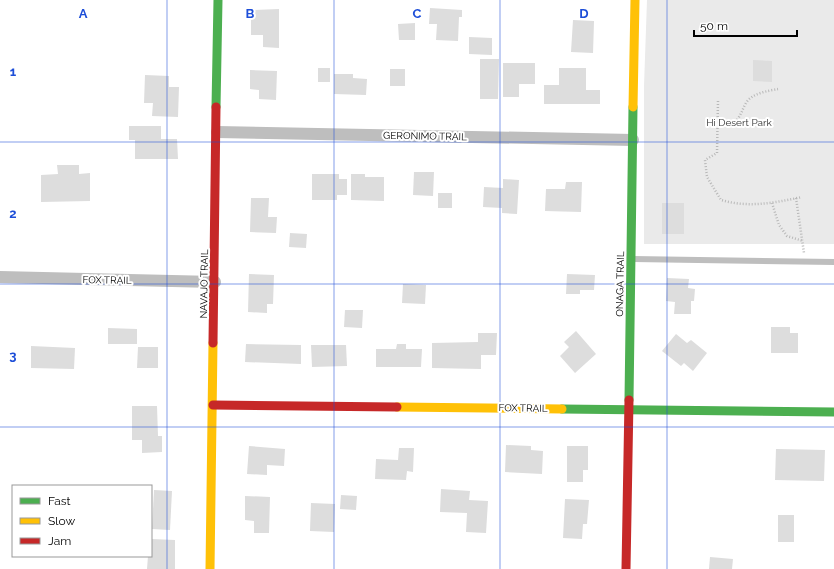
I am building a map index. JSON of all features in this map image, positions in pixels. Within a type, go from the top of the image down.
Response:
[{"type":"street","name":"NAVAJO TRAIL","points":[[210,569],[218,0]]},
{"type":"street","name":"ONAGA TRAIL","points":[[626,569],[635,0]]},
{"type":"street","name":"GERONIMO TRAIL","points":[[217,132],[633,140]]},
{"type":"street","name":"FOX TRAIL","points":[[0,278],[215,282]]},
{"type":"street","name":"FOX TRAIL","points":[[213,405],[834,412]]},
{"type":"lane","points":[[631,259],[834,262]]},
{"type":"path","points":[[717,122],[735,122],[740,117],[747,101],[759,93],[778,89]]},
{"type":"path","points":[[718,101],[717,153],[705,160],[707,177],[712,188],[721,200],[736,205],[772,204],[802,197]]},
{"type":"path","points":[[796,198],[805,262]]},
{"type":"path","points":[[772,204],[779,226],[787,236],[803,241]]},
{"type":"green space","name":"Hi Desert Park","points":[[647,0],[834,0],[834,244],[644,244],[644,86]]},
{"type":"building","points":[[430,8],[462,10],[462,17],[459,17],[458,41],[436,40],[437,24],[429,24]]},
{"type":"building","points":[[279,9],[279,48],[263,47],[263,35],[251,35],[251,10]]},
{"type":"building","points":[[573,20],[594,21],[593,53],[571,52]]},
{"type":"building","points":[[415,23],[415,40],[399,40],[398,24]]},
{"type":"building","points":[[469,37],[492,38],[492,55],[469,54]]},
{"type":"building","points":[[480,59],[499,59],[498,99],[480,99]]},
{"type":"building","points":[[753,60],[772,61],[772,82],[753,81]]},
{"type":"building","points":[[503,63],[535,63],[535,84],[519,84],[519,97],[503,97]]},
{"type":"building","points":[[318,68],[330,68],[330,82],[318,82]]},
{"type":"building","points":[[559,68],[586,68],[586,90],[600,90],[600,104],[544,104],[544,85],[559,85]]},
{"type":"building","points":[[390,69],[405,69],[405,86],[390,86]]},
{"type":"building","points":[[250,70],[277,71],[276,100],[259,99],[259,90],[250,89]]},
{"type":"building","points":[[334,74],[353,74],[353,78],[367,79],[366,95],[334,94]]},
{"type":"building","points":[[145,75],[169,76],[169,87],[179,87],[178,117],[152,116],[153,103],[144,103]]},
{"type":"building","points":[[129,126],[161,126],[161,139],[177,139],[178,159],[135,159],[135,140],[129,140]]},
{"type":"building","points":[[57,165],[79,165],[79,174],[90,173],[90,201],[41,202],[41,175],[58,174]]},
{"type":"building","points":[[414,172],[434,172],[433,196],[413,195]]},
{"type":"building","points":[[312,174],[339,174],[339,179],[347,179],[347,195],[337,195],[337,200],[312,200]]},
{"type":"building","points":[[351,174],[365,174],[365,177],[384,177],[384,201],[351,200]]},
{"type":"building","points":[[503,179],[519,180],[517,214],[502,213],[502,208],[483,207],[484,187],[503,188]]},
{"type":"building","points":[[566,182],[582,182],[581,212],[545,211],[546,189],[565,189]]},
{"type":"building","points":[[438,193],[452,193],[452,208],[438,208]]},
{"type":"building","points":[[251,198],[269,198],[268,217],[277,217],[276,233],[250,232]]},
{"type":"building","points":[[662,203],[684,203],[684,234],[662,234]]},
{"type":"building","points":[[290,233],[307,234],[306,248],[289,247]]},
{"type":"building","points":[[249,274],[274,275],[273,304],[267,304],[267,313],[248,312]]},
{"type":"building","points":[[567,274],[595,275],[594,290],[580,290],[580,294],[566,294]]},
{"type":"building","points":[[667,278],[689,279],[688,288],[695,289],[694,301],[691,301],[691,314],[674,314],[675,302],[666,301]]},
{"type":"building","points":[[403,284],[426,285],[425,304],[402,303]]},
{"type":"building","points":[[345,310],[363,310],[362,328],[344,327]]},
{"type":"building","points":[[771,327],[790,327],[790,333],[798,333],[798,353],[771,353]]},
{"type":"building","points":[[108,328],[137,329],[137,344],[108,344]]},
{"type":"building","points":[[576,331],[596,354],[575,373],[560,356],[569,347],[564,342]]},
{"type":"building","points":[[478,333],[497,333],[496,355],[481,355],[481,369],[432,368],[432,343],[478,342]]},
{"type":"building","points":[[676,334],[687,343],[691,340],[707,353],[693,371],[684,363],[681,366],[662,351]]},
{"type":"building","points":[[246,344],[301,345],[301,364],[245,362]]},
{"type":"building","points":[[397,344],[406,344],[406,349],[422,349],[421,367],[376,367],[376,349],[396,349]]},
{"type":"building","points":[[311,345],[346,345],[347,366],[312,367]]},
{"type":"building","points":[[31,346],[75,348],[74,369],[31,368]]},
{"type":"building","points":[[138,347],[158,347],[158,368],[137,368]]},
{"type":"building","points":[[132,406],[157,406],[158,436],[162,436],[162,452],[142,453],[142,440],[132,440]]},
{"type":"building","points":[[506,445],[531,446],[531,450],[543,451],[542,474],[505,472]]},
{"type":"building","points":[[249,446],[285,449],[284,466],[267,465],[267,475],[247,474]]},
{"type":"building","points":[[567,446],[588,446],[588,470],[583,470],[583,482],[567,482]]},
{"type":"building","points":[[399,448],[414,448],[413,472],[407,471],[406,480],[375,479],[376,459],[398,460]]},
{"type":"building","points":[[776,449],[825,450],[824,481],[775,480]]},
{"type":"building","points":[[441,489],[470,491],[469,500],[488,501],[486,533],[466,532],[467,513],[440,512]]},
{"type":"building","points":[[154,490],[172,491],[170,530],[152,529]]},
{"type":"building","points":[[341,495],[357,496],[356,510],[340,509]]},
{"type":"building","points":[[245,496],[270,497],[269,533],[254,533],[254,521],[245,520]]},
{"type":"building","points":[[565,499],[589,500],[587,524],[583,524],[582,539],[563,538]]},
{"type":"building","points":[[311,503],[335,504],[334,532],[310,531]]},
{"type":"building","points":[[778,515],[794,515],[794,542],[778,542]]},
{"type":"building","points":[[152,539],[175,540],[175,569],[147,569],[148,557],[152,557]]},
{"type":"building","points":[[710,557],[733,559],[732,569],[709,569]]},
{"type":"traffic: fast","points":[[216,107],[218,0]]},
{"type":"traffic: fast","points":[[629,400],[633,107]]},
{"type":"traffic: fast","points":[[562,409],[834,412]]},
{"type":"traffic: slow","points":[[633,107],[635,0]]},
{"type":"traffic: slow","points":[[210,569],[213,343]]},
{"type":"traffic: slow","points":[[397,407],[562,409]]},
{"type":"traffic: jam","points":[[213,343],[216,107]]},
{"type":"traffic: jam","points":[[626,569],[629,400]]},
{"type":"traffic: jam","points":[[213,405],[397,407]]}]
